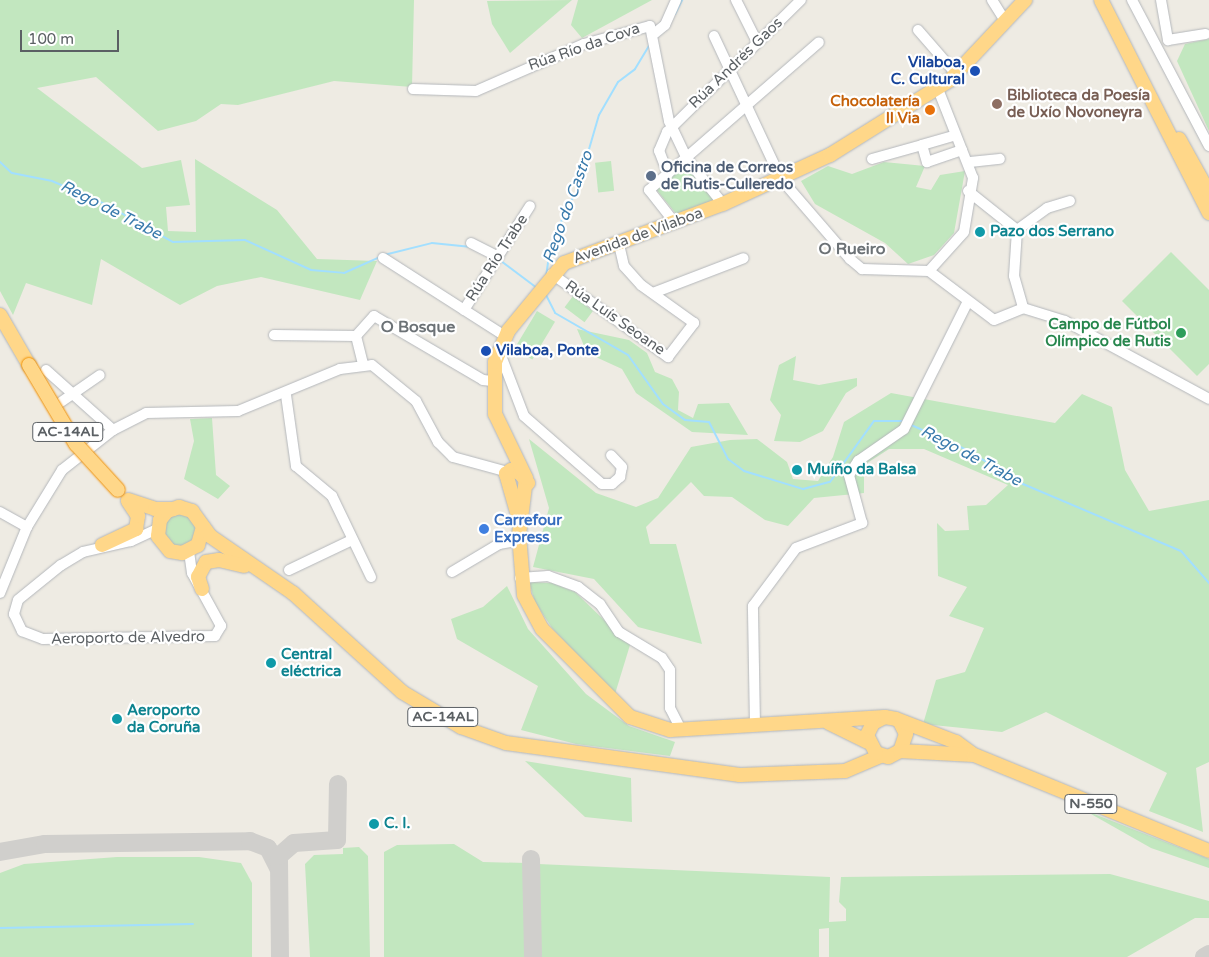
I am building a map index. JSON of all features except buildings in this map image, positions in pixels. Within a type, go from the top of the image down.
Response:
[{"type":"highway","name":"Avenida de Vilaboa","points":[[492,385],[502,342],[551,275],[575,257],[619,245],[781,179],[938,89],[957,75],[1025,0]]},
{"type":"highway","points":[[1101,0],[1209,213]]},
{"type":"highway","points":[[1112,0],[1209,193]]},
{"type":"highway","name":"AC-14AL","points":[[0,315],[76,444],[118,490],[157,528],[160,542],[170,551],[219,553],[254,568]]},
{"type":"highway","points":[[492,385],[509,477],[519,574],[542,629],[586,676],[630,717],[681,730],[884,717]]},
{"type":"highway","points":[[498,422],[514,442],[530,474],[526,525],[519,574]]},
{"type":"highway","points":[[498,422],[525,478],[519,574]]},
{"type":"highway","points":[[514,442],[525,478],[526,525]]},
{"type":"highway","points":[[509,477],[525,478]]},
{"type":"highway","name":"AC-14AL","points":[[132,503],[192,511],[203,527],[254,568],[294,593],[402,692],[479,733],[538,750],[677,769],[819,774],[855,763],[873,749]]},
{"type":"highway","name":"AC-14AL","points":[[102,545],[136,529],[138,516],[132,503]]},
{"type":"highway","points":[[157,528],[172,509]]},
{"type":"highway","points":[[191,551],[201,540],[203,527]]},
{"type":"highway","name":"AC-14AL","points":[[202,589],[199,571],[211,560],[254,568]]},
{"type":"highway","points":[[873,749],[869,728],[884,717]]},
{"type":"highway","name":"N-550","points":[[884,717],[956,742],[974,755],[1209,851]]},
{"type":"highway","points":[[824,721],[873,749]]},
{"type":"highway","points":[[900,722],[906,734],[900,751]]},
{"type":"highway","name":"N-550","points":[[873,749],[974,755]]},
{"type":"street","points":[[655,33],[665,25],[676,0]]},
{"type":"street","points":[[736,0],[757,42]]},
{"type":"street","name":"Rúa Andrés Gaos","points":[[668,174],[659,151],[671,128],[801,0]]},
{"type":"street","points":[[992,0],[1005,21]]},
{"type":"street","points":[[1132,0],[1209,146]]},
{"type":"street","points":[[1161,0],[1168,40],[1161,54]]},
{"type":"street","name":"Rúa Río da Cova","points":[[412,89],[476,91],[518,70],[640,25],[650,26],[655,33],[671,128],[687,159],[723,204]]},
{"type":"street","points":[[918,30],[957,75]]},
{"type":"street","points":[[1153,42],[1206,34]]},
{"type":"street","points":[[714,36],[749,107],[781,179],[862,269],[930,271],[967,303],[994,320],[1023,308],[1065,321],[1209,400]]},
{"type":"street","points":[[675,223],[650,190],[749,107],[820,42]]},
{"type":"street","points":[[930,271],[964,232],[968,192],[973,178],[970,162],[953,136],[938,89]]},
{"type":"street","points":[[872,159],[953,136]]},
{"type":"street","points":[[922,145],[927,162],[962,150]]},
{"type":"street","points":[[970,162],[1000,159]]},
{"type":"street","points":[[968,192],[1017,230]]},
{"type":"street","points":[[1023,308],[1014,276],[1017,230],[1046,208],[1070,201]]},
{"type":"street","name":"Rúa Río Trabe","points":[[464,310],[530,206]]},
{"type":"street","points":[[471,243],[499,257]]},
{"type":"street","points":[[619,245],[624,266],[653,293],[744,258]]},
{"type":"street","points":[[383,258],[464,310],[502,342],[514,397]]},
{"type":"street","name":"Rúa Luís Seoane","points":[[551,275],[668,357],[694,323],[653,293]]},
{"type":"street","points":[[755,726],[753,606],[796,548],[862,523],[849,475],[858,462],[904,429],[967,303]]},
{"type":"street","points":[[274,335],[356,336],[374,316],[492,385],[500,381],[514,397],[524,416],[602,484],[612,484],[620,476],[622,467],[611,455]]},
{"type":"street","points":[[356,336],[363,364]]},
{"type":"street","points":[[0,593],[27,527],[62,470],[113,430],[146,413],[238,411],[286,395],[340,369],[363,364],[383,370],[416,401],[444,450],[509,477]]},
{"type":"street","points":[[46,370],[73,390],[113,430]]},
{"type":"street","points":[[61,402],[73,390],[100,375]]},
{"type":"street","points":[[286,395],[296,466],[332,496],[371,577]]},
{"type":"street","points":[[0,512],[27,527]]},
{"type":"street","name":"Aeroporto de Alvedro","points":[[157,528],[131,541],[102,545],[71,559],[18,600],[14,614],[22,631],[43,639],[215,636],[221,626],[192,573],[191,551]]},
{"type":"street","points":[[289,570],[352,540]]},
{"type":"street","points":[[452,572],[499,544],[516,540]]},
{"type":"street","points":[[519,574],[548,576],[578,587],[600,604],[619,632],[662,658],[670,670],[670,708],[681,730]]},
{"type":"green space","points":[[0,0],[414,0],[412,87],[334,81],[238,105],[221,104],[196,121],[158,131],[96,77],[37,88],[142,168],[181,160],[190,205],[166,207],[168,231],[196,232],[195,159],[277,210],[317,259],[377,261],[360,300],[261,277],[217,286],[180,305],[101,259],[92,305],[26,283],[13,315],[0,291]]},
{"type":"green space","points":[[572,0],[510,53],[492,24],[487,1]]},
{"type":"green space","points":[[578,0],[652,0],[582,38],[571,25]]},
{"type":"green space","points":[[1209,39],[1209,131],[1177,61],[1185,44]]},
{"type":"green space","points":[[611,161],[614,191],[598,193],[595,163]]},
{"type":"green space","points":[[884,162],[925,166],[916,187],[931,190],[940,175],[965,171],[954,233],[934,255],[908,264],[885,243],[815,204],[801,181],[828,166],[852,174]]},
{"type":"green space","points":[[684,165],[714,199],[711,204],[677,215],[655,188]]},
{"type":"green space","name":"Campo de Fútbol Olímpico de Rutis","points":[[1171,252],[1209,290],[1209,364],[1197,376],[1122,301]]},
{"type":"green space","points":[[573,296],[593,311],[585,322],[565,307]]},
{"type":"green space","points":[[537,311],[555,322],[532,360],[514,349]]},
{"type":"green space","points":[[577,329],[629,340],[647,353],[655,372],[672,379],[679,392],[678,410],[693,418],[698,404],[729,403],[748,435],[692,432],[636,393],[622,369],[587,353]]},
{"type":"green space","points":[[796,356],[793,380],[819,385],[857,378],[857,386],[846,393],[823,431],[800,442],[774,441],[781,415],[770,400],[779,365]]},
{"type":"green space","points":[[891,393],[1055,423],[1082,394],[1112,407],[1125,470],[1149,511],[1209,500],[1209,762],[1196,768],[1203,832],[1149,811],[1167,773],[1046,712],[1002,732],[923,724],[936,680],[965,672],[984,628],[949,616],[967,587],[938,576],[937,523],[945,531],[969,530],[967,506],[986,505],[1008,485],[924,449],[889,449],[864,465],[864,493],[814,498],[788,526],[765,520],[732,497],[704,496],[691,482],[646,527],[650,544],[676,544],[702,644],[638,627],[594,579],[533,567],[549,508],[529,439],[596,493],[636,507],[658,498],[691,447],[730,440],[757,439],[787,462],[793,479],[818,481],[833,457],[844,422]]},
{"type":"green space","points":[[212,418],[216,475],[230,486],[218,499],[184,479],[194,441],[190,419]]},
{"type":"green space","points":[[174,513],[189,516],[196,529],[194,540],[174,549],[161,527]]},
{"type":"green space","points":[[529,582],[552,583],[575,592],[630,645],[615,694],[552,628],[535,602]]},
{"type":"green space","points":[[507,586],[528,629],[586,694],[629,726],[675,742],[670,756],[576,744],[521,730],[538,686],[457,639],[451,619],[483,607]]},
{"type":"green space","points":[[525,761],[631,778],[632,822],[585,817]]},
{"type":"green space","points":[[1084,810],[1209,859],[1209,868],[1151,848]]},
{"type":"green space","points":[[454,844],[483,862],[526,863],[529,957],[384,957],[384,852],[397,845]]},
{"type":"green space","points":[[359,847],[368,856],[370,957],[310,957],[305,864],[314,855],[343,854],[343,848]]},
{"type":"green space","points":[[117,857],[199,857],[241,863],[252,883],[252,957],[0,957],[0,873],[24,864]]},
{"type":"green space","points":[[538,864],[830,877],[829,922],[846,921],[846,909],[839,902],[841,877],[1110,874],[1209,901],[1209,918],[1195,918],[1127,957],[829,957],[829,928],[819,929],[819,957],[538,957]]},
{"type":"waterway","name":"Rego do Castro","points":[[675,14],[682,0]]},
{"type":"waterway","name":"Rego do Castro","points":[[546,277],[549,255],[567,206],[576,194],[599,115],[618,82],[635,69],[650,44]]},
{"type":"waterway","name":"Rego de Trabe","points":[[0,162],[12,173],[52,181],[105,204],[173,242],[245,240],[311,270],[344,273],[380,257]]},
{"type":"waterway","name":"Rego de Trabe","points":[[384,255],[432,243],[469,247]]},
{"type":"waterway","name":"Rego de Trabe","points":[[501,261],[537,288]]},
{"type":"waterway","name":"Rego de Trabe","points":[[545,293],[555,313],[628,355],[663,404],[685,420],[709,422],[728,459],[744,471],[803,489],[830,482],[874,421],[903,421]]},
{"type":"waterway","name":"Rego de Trabe","points":[[909,424],[965,449],[1023,484],[1181,551],[1209,583]]},
{"type":"waterway","points":[[0,928],[193,924]]},
{"type":"taxiway","points":[[280,957],[279,856],[294,843],[337,840],[338,784]]},
{"type":"taxiway","points":[[0,852],[45,844],[250,841],[268,848],[278,868]]},
{"type":"taxiway","points":[[531,859],[533,957]]},
{"type":"taxiway","points":[[1204,957],[1209,954]]},
{"type":"place","name":"Vilaboa, C. Cultural","points":[[975,71]]},
{"type":"place","name":"Biblioteca da Poesía de Uxío Novoneyra","points":[[997,104]]},
{"type":"place","name":"Chocolatería Il Via","points":[[930,110]]},
{"type":"place","name":"Oficina de Correos de Rutis-Culleredo","points":[[651,176]]},
{"type":"place","name":"Pazo dos Serrano","points":[[980,232]]},
{"type":"place","name":"Campo de Fútbol Olímpico de Rutis","points":[[1181,333]]},
{"type":"place","name":"Vilaboa, Ponte","points":[[486,351]]},
{"type":"place","name":"Muíño da Balsa","points":[[797,470]]},
{"type":"place","name":"Carrefour Express","points":[[484,529]]},
{"type":"place","name":"Central eléctrica","points":[[271,663]]},
{"type":"place","name":"Aeroporto da Coruña","points":[[117,719]]},
{"type":"place","name":"C. I.","points":[[374,824]]},
{"type":"district","name":"O Rueiro","points":[[852,249]]},
{"type":"district","name":"O Bosque","points":[[418,327]]}]
